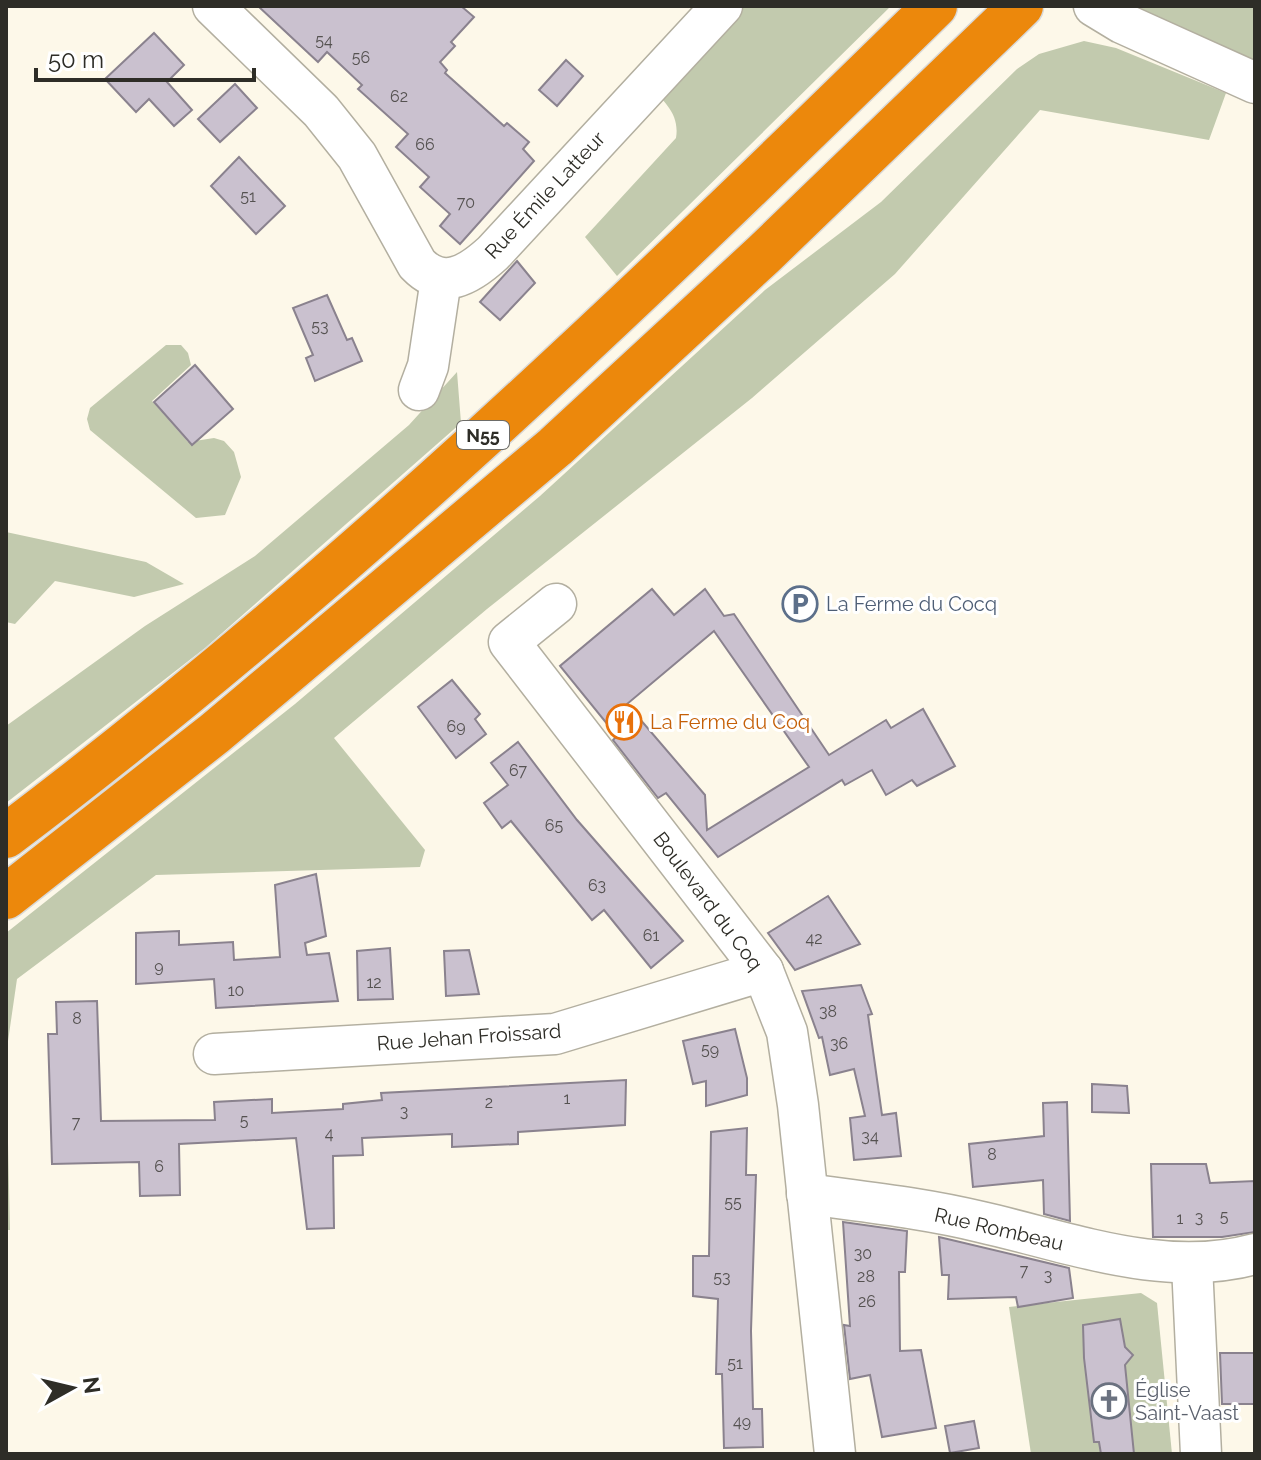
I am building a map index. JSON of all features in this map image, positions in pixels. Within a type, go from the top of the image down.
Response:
[{"type":"highway","name":"N55","points":[[6,836],[287,609],[469,447],[722,215],[935,6]]},
{"type":"highway","name":"N55","points":[[6,897],[251,704],[555,447],[764,254],[1021,6]]},
{"type":"street","points":[[213,6],[321,111],[357,156],[410,255],[423,271],[441,279],[428,366],[419,390]]},
{"type":"street","name":"Rue Émile Latteur","points":[[441,279],[467,275],[493,253],[722,6]]},
{"type":"street","points":[[1094,6],[1122,23],[1255,83]]},
{"type":"street","name":"Boulevard du Coq","points":[[556,604],[509,642],[763,971],[774,991],[787,1032],[835,1454]]},
{"type":"street","name":"Rue Jehan Froissard","points":[[214,1054],[555,1034],[763,971]]},
{"type":"street","name":"Rue Rombeau","points":[[807,1194],[979,1221],[1094,1251],[1192,1265],[1255,1254]]},
{"type":"street","points":[[1192,1265],[1201,1454]]},
{"type":"green space","points":[[734,6],[891,6],[617,276],[585,237],[676,138],[673,115],[648,85]]},
{"type":"green space","points":[[1128,6],[1255,6],[1255,64]]},
{"type":"green space","points":[[1084,41],[1116,48],[1226,93],[1209,140],[1040,110],[895,274],[752,398],[487,609],[334,738],[425,850],[420,867],[156,875],[17,979],[6,1055],[6,933],[295,704],[540,496],[765,290],[881,202],[1017,69],[1039,54]]},
{"type":"green space","points":[[166,345],[181,345],[188,353],[191,365],[152,401],[188,442],[214,438],[224,441],[234,452],[241,477],[225,515],[196,518],[90,430],[87,419],[90,408]]},
{"type":"green space","points":[[457,372],[461,423],[205,648],[6,803],[6,726],[145,626],[255,556],[409,425]]},
{"type":"green space","points":[[6,532],[146,562],[184,584],[134,597],[55,581],[15,624],[6,622]]},
{"type":"green space","points":[[6,1055],[10,1230],[6,1230]]},
{"type":"green space","points":[[1141,1293],[1157,1303],[1172,1454],[1031,1454],[1009,1307]]},
{"type":"building","points":[[258,6],[461,6],[474,17],[451,42],[455,46],[440,62],[447,70],[445,73],[504,126],[507,123],[529,142],[523,149],[534,161],[460,244],[440,226],[450,214],[420,187],[429,177],[396,147],[408,134],[358,89],[362,85],[327,52],[318,62]]},
{"type":"building","points":[[154,33],[184,65],[167,82],[192,110],[174,126],[149,99],[136,112],[105,79]]},
{"type":"building","points":[[566,60],[583,76],[557,106],[539,90]]},
{"type":"building","points":[[235,84],[257,108],[220,142],[198,119]]},
{"type":"building","points":[[239,157],[285,206],[256,234],[211,186]]},
{"type":"building","points":[[517,261],[535,283],[500,320],[480,302]]},
{"type":"building","points":[[327,295],[347,340],[352,338],[362,361],[315,381],[306,358],[313,355],[293,308]]},
{"type":"building","points":[[195,365],[233,409],[192,445],[154,402]]},
{"type":"building","name":"La Ferme du Coq","points":[[652,589],[674,615],[705,589],[724,616],[734,614],[829,755],[886,720],[891,728],[923,709],[955,766],[917,786],[912,780],[886,795],[872,770],[845,785],[842,780],[718,857],[666,793],[658,798],[613,740],[617,736],[560,666]],"holes":[[[714,631],[809,767],[707,830],[705,795],[627,704]]]},
{"type":"building","points":[[452,680],[480,714],[475,719],[486,734],[456,758],[418,707]]},
{"type":"building","points":[[518,742],[577,820],[683,941],[651,968],[604,910],[592,920],[511,821],[502,828],[484,803],[508,785],[491,763]]},
{"type":"building","points":[[316,874],[326,936],[305,943],[307,955],[329,953],[338,1001],[216,1008],[214,979],[136,984],[136,933],[179,931],[179,945],[233,942],[234,960],[280,957],[275,885]]},
{"type":"building","points":[[828,896],[860,944],[795,970],[768,933]]},
{"type":"building","points":[[390,948],[393,999],[358,1000],[357,951]]},
{"type":"building","points":[[469,950],[479,994],[446,996],[444,951]]},
{"type":"building","points":[[861,985],[872,1014],[868,1015],[882,1115],[896,1113],[901,1156],[854,1160],[850,1118],[865,1116],[854,1069],[830,1075],[822,1037],[819,1038],[802,991]]},
{"type":"building","points":[[97,1001],[101,1121],[215,1120],[214,1102],[272,1099],[272,1113],[343,1109],[343,1104],[382,1100],[381,1093],[626,1080],[625,1125],[518,1132],[518,1144],[452,1147],[452,1134],[362,1138],[363,1155],[333,1156],[334,1228],[307,1229],[296,1138],[179,1144],[180,1195],[140,1196],[139,1162],[52,1164],[48,1034],[57,1034],[56,1002]]},
{"type":"building","points":[[735,1029],[747,1078],[747,1095],[706,1106],[706,1081],[693,1084],[683,1041]]},
{"type":"building","points":[[1092,1084],[1127,1086],[1129,1113],[1092,1112]]},
{"type":"building","points":[[1067,1102],[1070,1221],[1044,1214],[1043,1180],[973,1187],[969,1144],[1044,1136],[1043,1103]]},
{"type":"building","points":[[747,1128],[746,1175],[756,1175],[751,1331],[753,1409],[762,1409],[763,1447],[724,1448],[722,1374],[716,1374],[718,1299],[693,1296],[693,1256],[709,1256],[711,1132]]},
{"type":"building","points":[[1151,1164],[1206,1164],[1210,1183],[1255,1181],[1255,1232],[1222,1237],[1153,1237]]},
{"type":"building","points":[[843,1222],[907,1231],[905,1272],[899,1272],[900,1351],[921,1350],[936,1428],[882,1437],[870,1375],[850,1379],[844,1325],[850,1326]]},
{"type":"building","points":[[939,1237],[1069,1268],[1073,1298],[1018,1307],[1016,1297],[948,1299],[949,1275],[942,1275]]},
{"type":"building","name":"Église Saint-Vaast","points":[[1120,1319],[1125,1347],[1133,1355],[1125,1365],[1134,1454],[1101,1454],[1099,1442],[1094,1442],[1083,1325]]},
{"type":"building","points":[[1220,1353],[1255,1353],[1255,1404],[1222,1404]]},
{"type":"building","points":[[974,1421],[979,1448],[950,1453],[945,1426]]},
{"type":"place","name":"La Ferme du Cocq","points":[[800,604]]},
{"type":"place","name":"La Ferme du Coq","points":[[624,722]]},
{"type":"place","name":"Église Saint-Vaast","points":[[1109,1401]]}]
